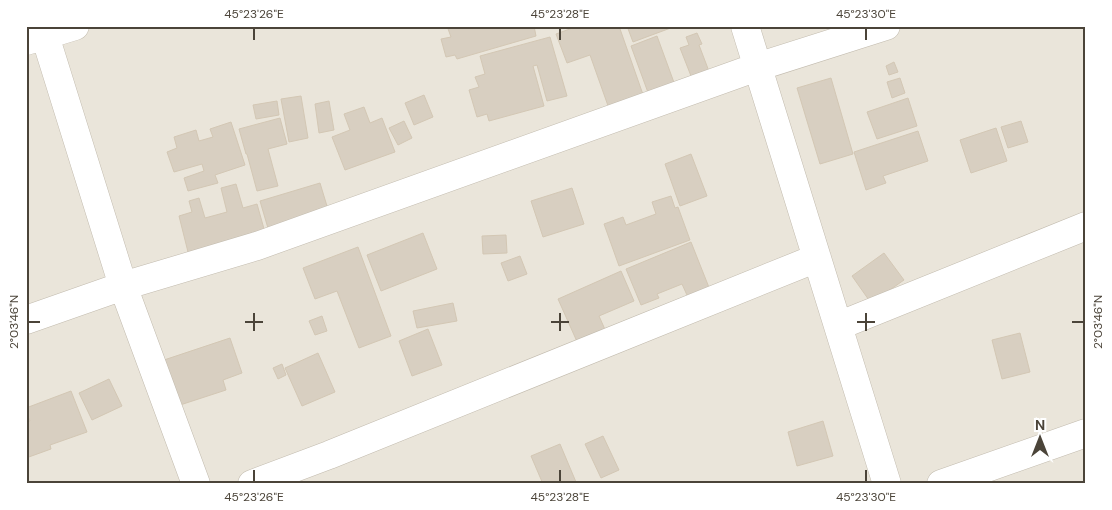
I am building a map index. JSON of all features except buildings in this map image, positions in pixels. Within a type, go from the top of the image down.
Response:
[{"type":"street","points":[[75,26],[38,34],[123,286],[196,484]]},
{"type":"street","points":[[745,26],[887,484]]},
{"type":"street","points":[[26,320],[123,286],[257,246],[757,67],[886,26]]},
{"type":"street","points":[[838,326],[1086,226]]},
{"type":"street","points":[[252,484],[329,455],[817,258]]},
{"type":"street","points":[[941,484],[1086,433]]},
{"type":"shaded area","points":[[26,26],[1086,26],[1086,484],[26,484]]}]
